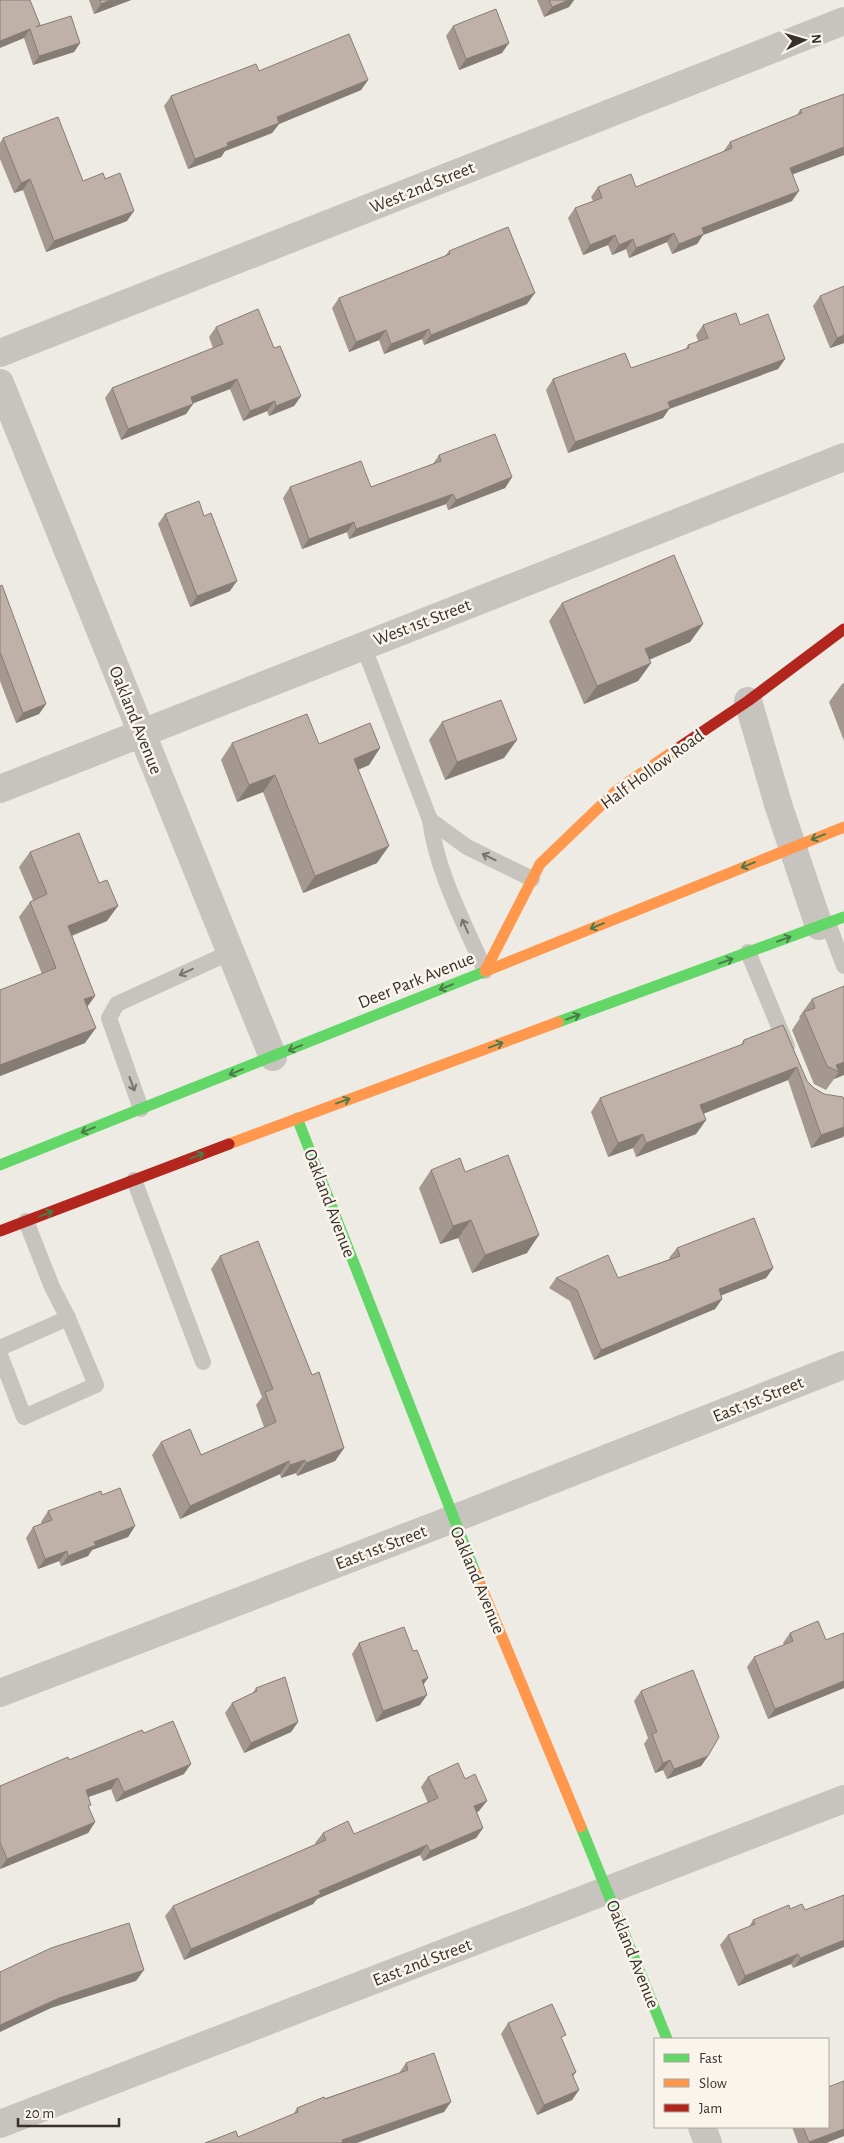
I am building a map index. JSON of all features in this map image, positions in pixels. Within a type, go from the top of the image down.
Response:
[{"type":"main road","name":"Half Hollow Road","points":[[485,971],[540,864],[617,790],[748,701],[844,629]]},
{"type":"main road","name":"Deer Park Avenue","points":[[0,1165],[844,827]]},
{"type":"main road","points":[[0,1231],[298,1118],[844,917]]},
{"type":"main road","name":"Oakland Avenue","points":[[298,1118],[453,1519],[608,1890],[667,2038]]},
{"type":"street","name":"West 2nd Street","points":[[0,354],[844,21]]},
{"type":"street","name":"Oakland Avenue","points":[[0,383],[273,1057]]},
{"type":"street","name":"West 1st Street","points":[[0,789],[844,457]]},
{"type":"street","points":[[748,701],[793,847],[823,925]]},
{"type":"street","name":"East 1st Street","points":[[0,1693],[453,1519],[844,1365]]},
{"type":"street","name":"East 2nd Street","points":[[0,2124],[844,1799]]},
{"type":"street","points":[[702,2128],[708,2143]]},
{"type":"lane","points":[[363,645],[430,820],[432,838],[445,880],[485,971]]},
{"type":"lane","points":[[430,820],[467,847],[532,879]]},
{"type":"lane","points":[[823,925],[844,966]]},
{"type":"lane","points":[[141,1109],[109,1018],[117,1004],[231,952]]},
{"type":"lane","points":[[748,952],[794,1063]]},
{"type":"lane","points":[[134,1180],[203,1362]]},
{"type":"lane","points":[[0,1356],[24,1417],[96,1385],[68,1318],[52,1287],[26,1221]]},
{"type":"lane","points":[[0,1348],[68,1318]]},
{"type":"building","points":[[0,0],[30,0],[40,25],[36,27],[71,16],[80,43],[39,56],[30,29],[0,41]]},
{"type":"building","points":[[100,0],[111,0],[101,4]]},
{"type":"building","points":[[549,0],[569,0],[552,7]]},
{"type":"building","points":[[496,9],[509,43],[466,59],[453,26]]},
{"type":"building","points":[[349,34],[368,80],[277,117],[279,123],[227,143],[228,146],[195,159],[171,96],[256,64],[259,71]]},
{"type":"building","points":[[844,94],[844,147],[790,168],[799,191],[702,228],[704,234],[679,244],[674,233],[636,248],[633,239],[619,245],[615,235],[590,245],[575,208],[602,198],[598,187],[631,174],[636,187],[732,148],[730,142],[802,113],[800,110]]},
{"type":"building","points":[[58,117],[83,181],[103,173],[105,179],[120,173],[134,211],[54,241],[30,179],[21,183],[3,138]]},
{"type":"building","points":[[508,227],[535,293],[431,335],[429,329],[391,344],[386,330],[356,342],[339,298],[450,254],[449,251]]},
{"type":"building","points":[[844,286],[844,335],[837,338],[820,296]]},
{"type":"building","points":[[258,309],[274,348],[280,346],[301,396],[276,406],[275,401],[250,411],[237,379],[191,397],[193,404],[128,429],[112,388],[223,344],[216,327]]},
{"type":"building","points":[[736,313],[740,325],[768,314],[785,359],[668,402],[670,408],[575,442],[553,379],[625,353],[631,368],[689,348],[688,345],[708,338],[703,325]]},
{"type":"building","points":[[495,434],[512,477],[456,500],[453,494],[356,529],[354,522],[309,539],[290,487],[361,461],[371,487],[441,461],[439,455]]},
{"type":"building","points":[[199,501],[204,516],[211,513],[237,581],[197,596],[165,514]]},
{"type":"building","points":[[674,555],[703,624],[645,649],[651,663],[597,686],[562,603]]},
{"type":"building","points":[[2,585],[46,704],[23,713],[0,652],[0,586]]},
{"type":"building","points":[[501,700],[517,740],[457,762],[442,722]]},
{"type":"building","points":[[307,714],[319,744],[370,723],[380,748],[354,759],[389,846],[315,876],[275,775],[249,785],[232,743]]},
{"type":"building","points":[[79,833],[99,883],[107,880],[118,906],[68,926],[95,996],[84,999],[96,1028],[0,1065],[0,990],[56,968],[30,902],[47,894],[30,852]]},
{"type":"building","points":[[844,986],[844,1062],[836,1065],[839,1072],[827,1066],[804,1012],[815,1008],[812,999]]},
{"type":"building","points":[[783,1025],[807,1081],[824,1094],[843,1097],[844,1127],[821,1135],[797,1067],[700,1105],[706,1120],[646,1143],[643,1134],[618,1143],[600,1098],[743,1044],[744,1040]]},
{"type":"building","points":[[508,1155],[539,1235],[485,1255],[471,1220],[453,1226],[431,1170],[460,1158],[465,1172]]},
{"type":"building","points":[[754,1218],[773,1268],[719,1289],[722,1299],[601,1350],[577,1290],[556,1278],[608,1255],[618,1278],[680,1256],[677,1248]]},
{"type":"building","points":[[258,1241],[312,1375],[319,1372],[344,1448],[306,1463],[305,1460],[290,1465],[289,1461],[190,1506],[161,1442],[190,1429],[201,1455],[276,1422],[265,1392],[273,1389],[220,1256]]},
{"type":"building","points":[[120,1488],[135,1526],[94,1542],[96,1545],[68,1556],[67,1551],[45,1559],[33,1527],[52,1520],[48,1511],[101,1491],[102,1495]]},
{"type":"building","points":[[818,1621],[826,1640],[844,1633],[844,1681],[775,1709],[754,1657],[793,1641],[790,1633]]},
{"type":"building","points":[[404,1627],[413,1651],[417,1650],[428,1678],[422,1680],[427,1695],[383,1711],[359,1643]]},
{"type":"building","points":[[693,1670],[719,1737],[708,1756],[674,1769],[670,1760],[663,1763],[652,1734],[657,1732],[641,1691]]},
{"type":"building","points":[[285,1677],[298,1722],[251,1743],[232,1703],[257,1691],[256,1688]]},
{"type":"building","points":[[173,1721],[191,1764],[124,1792],[118,1778],[86,1790],[91,1805],[88,1806],[95,1822],[7,1859],[0,1842],[0,1786],[68,1757],[69,1760],[142,1730],[144,1733]]},
{"type":"building","points":[[458,1763],[465,1779],[475,1774],[487,1801],[474,1806],[483,1828],[430,1851],[427,1845],[319,1891],[321,1894],[191,1949],[173,1906],[326,1840],[323,1833],[348,1821],[354,1834],[438,1798],[428,1777]]},
{"type":"building","points":[[844,1895],[844,1940],[800,1958],[798,1954],[745,1976],[728,1935],[755,1924],[753,1920],[789,1905],[790,1909],[802,1904],[805,1910]]},
{"type":"building","points":[[129,1923],[144,1970],[59,1998],[0,2025],[0,1972],[51,1948]]},
{"type":"building","points":[[552,2004],[566,2035],[561,2037],[576,2072],[572,2074],[579,2090],[544,2105],[508,2023]]},
{"type":"building","points":[[434,2053],[451,2102],[342,2140],[343,2142],[341,2143],[205,2143],[236,2131],[238,2137],[298,2112],[297,2108],[324,2097],[325,2099],[408,2070],[406,2063]]},
{"type":"building","points":[[844,2081],[844,2129],[809,2142],[803,2128],[829,2128],[829,2087]]},
{"type":"traffic: fast","points":[[558,1022],[844,917]]},
{"type":"traffic: fast","points":[[0,1165],[486,971]]},
{"type":"traffic: fast","points":[[297,1118],[475,1572]]},
{"type":"traffic: fast","points":[[581,1827],[667,2038]]},
{"type":"traffic: slow","points":[[485,971],[540,864],[617,790],[678,748]]},
{"type":"traffic: slow","points":[[486,971],[844,827]]},
{"type":"traffic: slow","points":[[229,1144],[558,1022]]},
{"type":"traffic: slow","points":[[475,1572],[581,1827]]},
{"type":"traffic: jam","points":[[678,748],[748,701],[844,629]]},
{"type":"traffic: jam","points":[[0,1231],[229,1144]]}]
